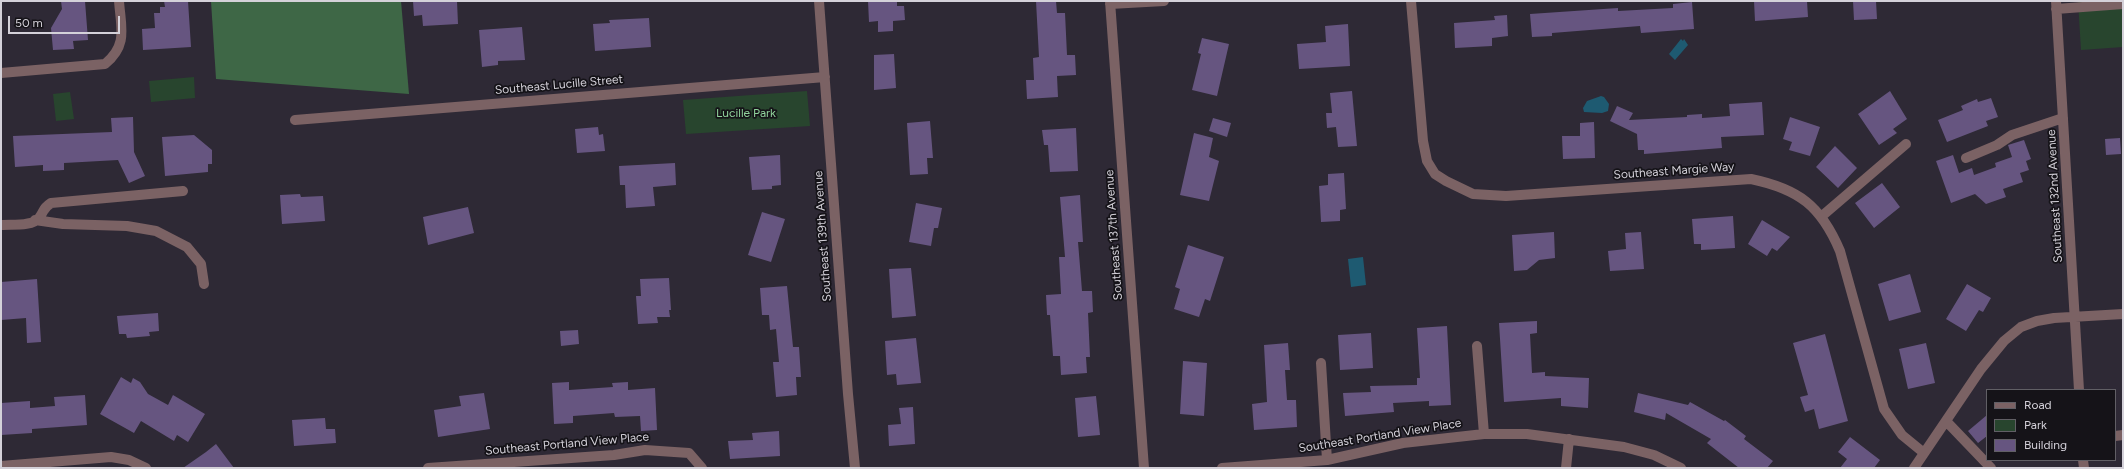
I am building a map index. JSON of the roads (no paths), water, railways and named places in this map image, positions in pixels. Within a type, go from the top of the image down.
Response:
[{"type":"street","points":[[1,73],[105,64],[116,55],[121,44],[119,1]]},
{"type":"street","name":"Southeast 139th Avenue","points":[[820,1],[855,468]]},
{"type":"street","points":[[1110,3],[1164,1]]},
{"type":"street","name":"Southeast Margie Way","points":[[1411,1],[1427,161],[1435,174],[1456,187],[1473,194],[1506,196],[1751,179],[1773,183],[1795,194],[1812,205],[1822,216],[1832,231],[1840,251],[1884,408],[1902,434],[1924,453]]},
{"type":"street","name":"Southeast 137th Avenue","points":[[1110,3],[1144,468]]},
{"type":"street","points":[[2056,5],[2123,4]]},
{"type":"street","name":"Southeast 132nd Avenue","points":[[2056,5],[2079,389]]},
{"type":"street","name":"Southeast Lucille Street","points":[[296,120],[825,77]]},
{"type":"street","points":[[1966,158],[1997,145],[2012,135],[2063,118]]},
{"type":"street","points":[[1822,216],[1906,144]]},
{"type":"street","points":[[36,220],[42,209],[51,203],[183,191]]},
{"type":"street","points":[[1,225],[32,222],[36,220],[63,224],[127,226],[156,231],[187,247],[201,264],[204,284]]},
{"type":"street","points":[[1914,468],[1981,369],[2004,341],[2021,327],[2037,321],[2075,316],[2123,314]]},
{"type":"street","points":[[1477,346],[1484,434]]},
{"type":"street","points":[[1321,363],[1327,460]]},
{"type":"street","points":[[1946,421],[1991,468]]},
{"type":"street","name":"Southeast Portland View Place","points":[[1222,468],[1327,460],[1403,443],[1484,434],[1527,434],[1624,447],[1654,455],[1681,468]]},
{"type":"street","points":[[1566,468],[1570,439]]},
{"type":"street","name":"Southeast Portland View Place","points":[[428,468],[614,455],[645,450],[689,454],[702,468]]},
{"type":"street","points":[[1,466],[111,457],[129,460],[146,468]]},
{"type":"water","points":[[1681,39],[1683,41],[1684,39],[1688,45],[1675,60],[1669,54]]},
{"type":"water","points":[[1601,96],[1604,97],[1609,104],[1608,111],[1602,113],[1584,112],[1583,108],[1587,101]]},
{"type":"water","points":[[1363,257],[1366,285],[1351,287],[1348,259]]},
{"type":"park label","name":"Lucille Park","points":[[746,113]]}]
